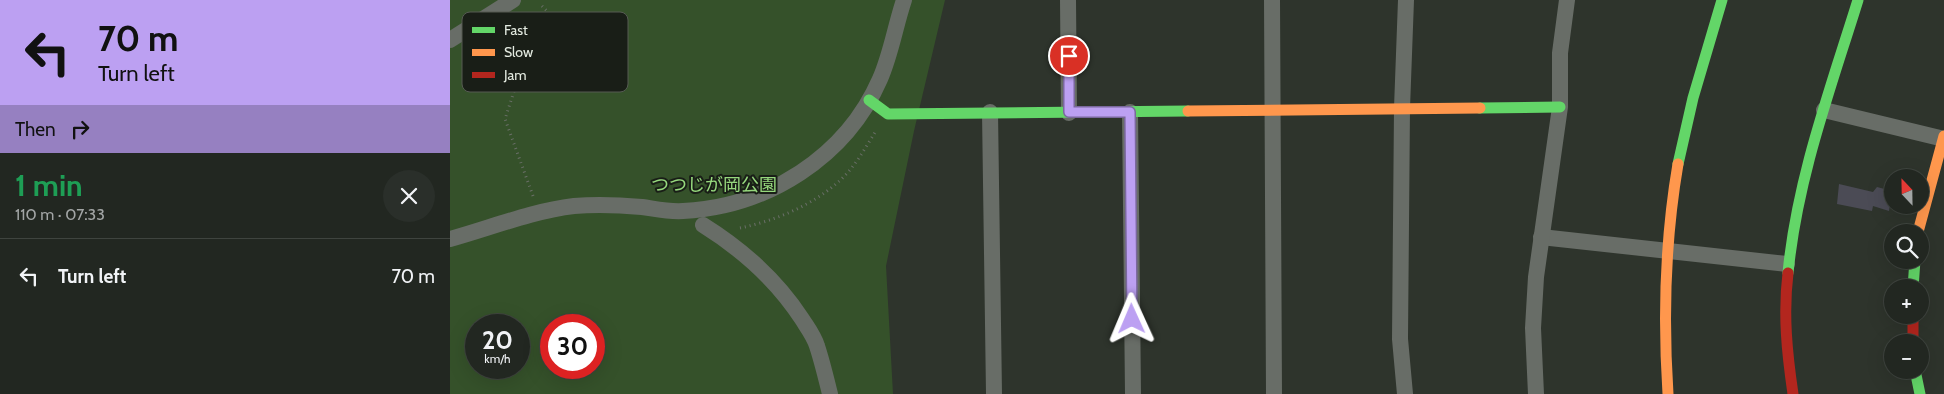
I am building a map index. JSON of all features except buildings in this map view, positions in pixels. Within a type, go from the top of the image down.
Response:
[{"type":"street","points":[[494,12],[513,0]]},
{"type":"street","points":[[450,240],[539,213],[575,206],[624,205],[667,211],[696,210],[724,206],[751,198],[789,180],[824,155],[853,124],[869,100],[887,61],[904,0]]},
{"type":"street","points":[[1068,0],[1069,112]]},
{"type":"street","points":[[1272,0],[1274,394]]},
{"type":"street","points":[[1405,394],[1400,339],[1402,108],[1406,0]]},
{"type":"street","points":[[1536,394],[1533,328],[1536,277],[1560,107],[1560,53],[1567,0]]},
{"type":"street","points":[[1668,394],[1664,348],[1667,250],[1679,159],[1704,60],[1722,0]]},
{"type":"street","points":[[1793,394],[1785,330],[1787,264],[1798,194],[1858,0]]},
{"type":"street","points":[[450,40],[462,32]]},
{"type":"street","points":[[869,100],[888,114],[1560,107]]},
{"type":"street","points":[[1824,110],[1944,138],[1920,224]]},
{"type":"street","points":[[990,112],[994,394]]},
{"type":"street","points":[[1130,112],[1133,394]]},
{"type":"street","points":[[703,225],[733,244],[768,276],[792,304],[816,344],[830,394]]},
{"type":"street","points":[[1541,237],[1787,264]]},
{"type":"street","points":[[1917,379],[1920,394]]},
{"type":"path","points":[[542,6],[548,12]]},
{"type":"path","points":[[514,92],[505,119],[539,213]]},
{"type":"green space","name":"つつじが岡公園","points":[[450,0],[945,0],[914,131],[886,266],[893,394],[450,394]]},
{"type":"traffic: fast","points":[[1678,164],[1693,98],[1722,0]]},
{"type":"traffic: fast","points":[[1788,273],[1792,238],[1807,169],[1858,0]]},
{"type":"traffic: fast","points":[[869,100],[888,114],[1188,111]]},
{"type":"traffic: fast","points":[[1480,108],[1560,107]]},
{"type":"traffic: fast","points":[[1914,269],[1914,279]]},
{"type":"traffic: fast","points":[[1917,379],[1920,394]]},
{"type":"traffic: slow","points":[[1188,111],[1480,108]]},
{"type":"traffic: slow","points":[[1920,224],[1944,136]]},
{"type":"traffic: slow","points":[[1668,394],[1666,279],[1670,221],[1678,164]]},
{"type":"traffic: jam","points":[[1788,273],[1786,333],[1793,394]]},
{"type":"traffic: jam","points":[[1913,324],[1913,334]]},
{"type":"route","points":[[1069,56],[1069,112],[1130,112],[1132,319]]}]
